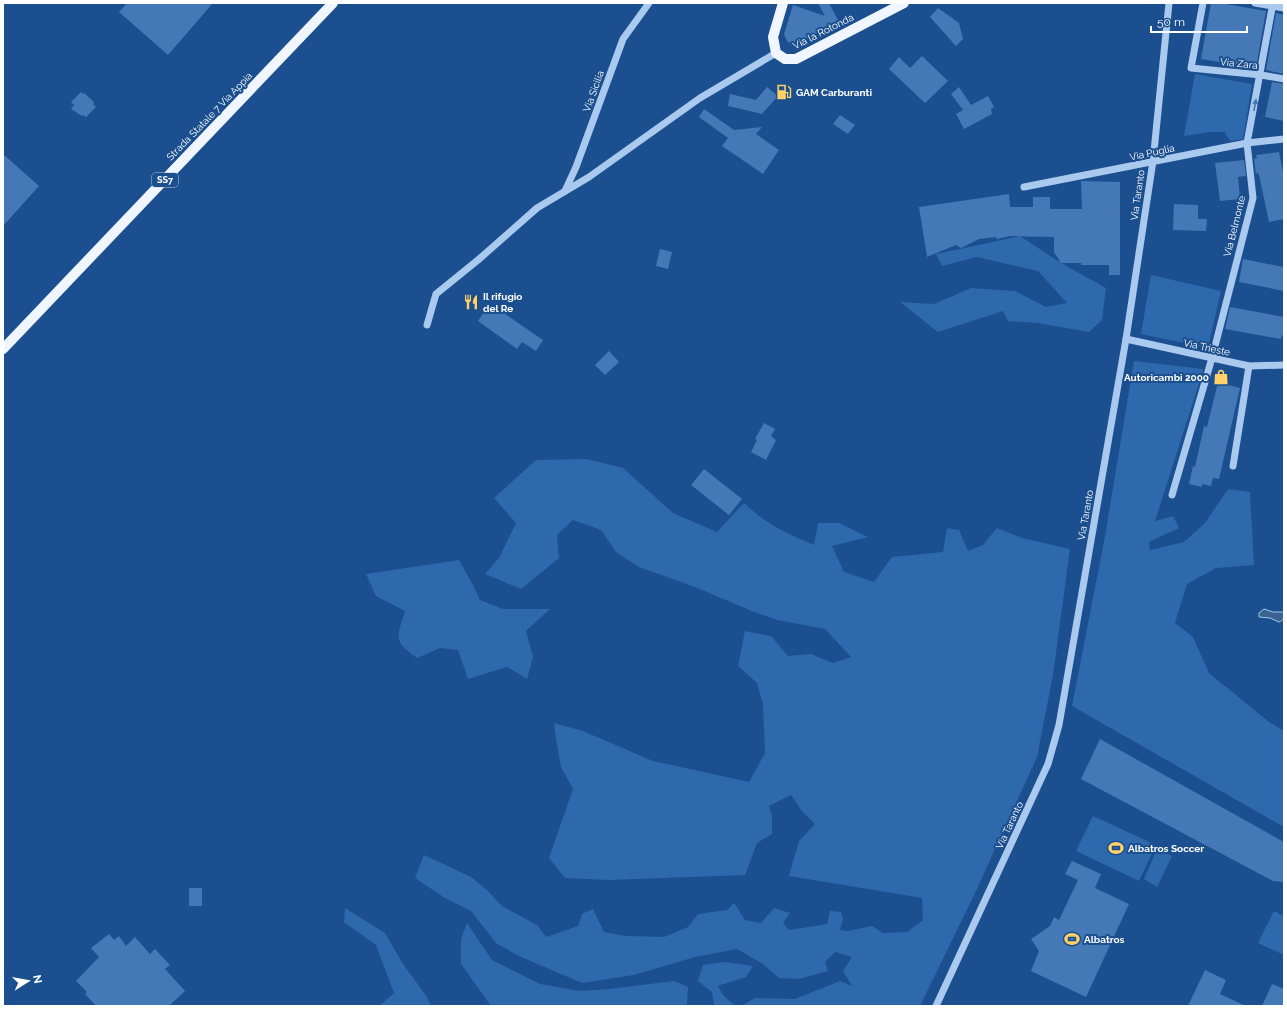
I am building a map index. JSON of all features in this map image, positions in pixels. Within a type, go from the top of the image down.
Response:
[{"type":"main road","name":"Strada Statale 7 Via Appia","points":[[3,349],[333,3]]},
{"type":"main road","points":[[776,53],[773,38],[783,3]]},
{"type":"main road","name":"Via la Rotonda","points":[[776,53],[785,59],[796,59],[904,3]]},
{"type":"street","name":"Via Sicilia","points":[[565,191],[576,167],[623,39],[649,3]]},
{"type":"street","name":"Via Taranto","points":[[936,1006],[1048,764],[1062,712],[1126,339],[1153,162],[1169,3]]},
{"type":"street","name":"Via Zara","points":[[1203,3],[1191,68],[1261,75],[1284,79]]},
{"type":"street","points":[[1255,3],[1273,4],[1284,8]]},
{"type":"street","name":"Via Belmonte","points":[[1172,495],[1212,358],[1253,198],[1247,143],[1261,75],[1273,4]]},
{"type":"street","points":[[427,325],[436,294],[478,260],[537,208],[589,177],[700,98],[776,53]]},
{"type":"street","name":"Via Puglia","points":[[1024,187],[1247,143],[1284,139]]},
{"type":"street","name":"Via Trieste","points":[[1126,339],[1248,366],[1284,365]]},
{"type":"street","points":[[1233,466],[1248,366]]},
{"type":"shaded area","points":[[1195,74],[1252,84],[1243,139],[1231,141],[1225,132],[1209,132],[1184,136]]},
{"type":"shaded area","points":[[1020,236],[1061,263],[1106,288],[1102,320],[1089,332],[1037,323],[1008,321],[1003,311],[938,332],[900,302],[934,304],[971,288],[1015,291],[1046,307],[1067,303],[1038,271],[977,257],[942,266],[936,254]]},
{"type":"shaded area","points":[[1151,275],[1221,291],[1208,348],[1141,334]]},
{"type":"shaded area","points":[[1134,361],[1203,369],[1155,521],[1173,516],[1179,528],[1149,542],[1150,550],[1184,542],[1205,523],[1228,489],[1250,492],[1254,565],[1216,568],[1187,584],[1175,623],[1193,637],[1209,673],[1269,722],[1284,731],[1284,827],[1072,706],[1105,536]]},
{"type":"shaded area","points":[[586,459],[623,468],[673,513],[717,532],[744,503],[760,517],[794,536],[814,545],[818,523],[839,523],[868,537],[832,546],[844,572],[874,582],[892,557],[943,552],[947,528],[959,530],[968,551],[983,545],[997,528],[1022,538],[1070,549],[1053,675],[1037,757],[976,891],[920,1006],[741,1006],[755,998],[795,999],[840,981],[852,986],[843,971],[852,957],[835,952],[825,962],[828,971],[799,979],[779,978],[763,964],[737,949],[695,957],[634,975],[582,983],[521,957],[497,944],[471,911],[445,898],[415,878],[424,855],[471,877],[487,890],[502,906],[537,925],[546,937],[578,926],[582,914],[593,909],[604,932],[625,936],[664,937],[688,927],[698,914],[727,910],[734,903],[745,920],[761,923],[774,908],[790,913],[783,923],[789,930],[827,924],[830,911],[841,912],[843,919],[840,930],[848,931],[872,926],[883,933],[907,932],[923,920],[922,898],[789,876],[799,841],[815,824],[802,811],[791,795],[769,806],[772,816],[772,834],[757,843],[745,875],[609,880],[565,878],[549,858],[573,789],[561,767],[554,723],[583,731],[653,761],[749,782],[765,753],[763,704],[757,683],[738,666],[745,631],[771,636],[788,656],[811,654],[833,663],[851,657],[825,629],[777,620],[695,587],[639,567],[616,552],[601,530],[573,520],[557,535],[559,558],[521,589],[485,574],[499,558],[516,523],[494,498],[536,460]]},
{"type":"shaded area","points":[[459,560],[480,600],[503,609],[550,609],[526,631],[533,657],[527,679],[507,667],[468,679],[458,650],[440,648],[417,658],[403,647],[400,642],[399,633],[405,611],[376,596],[366,574]]},
{"type":"shaded area","points":[[1264,609],[1273,612],[1284,612],[1284,617],[1279,622],[1270,618],[1259,617],[1259,613]]},
{"type":"shaded area","name":"Albatros Soccer","points":[[1093,816],[1156,845],[1139,881],[1076,851]]},
{"type":"shaded area","points":[[1157,849],[1172,856],[1157,887],[1144,879]]},
{"type":"shaded area","points":[[345,908],[385,933],[403,964],[427,997],[431,1006],[379,1006],[394,993],[376,945],[344,922]]},
{"type":"shaded area","points":[[1274,911],[1284,916],[1284,955],[1258,943]]},
{"type":"shaded area","points":[[467,923],[492,960],[540,984],[580,991],[674,981],[688,987],[687,1005],[491,1006],[461,964],[461,939]]},
{"type":"shaded area","points":[[725,962],[753,966],[746,977],[718,986],[723,995],[735,1006],[714,1006],[712,992],[698,981],[703,965]]},
{"type":"building","points":[[127,3],[213,3],[168,55],[119,12]]},
{"type":"building","points":[[818,3],[829,3],[840,21],[794,46],[787,41],[784,34],[793,5],[825,16]]},
{"type":"building","points":[[1211,3],[1220,3],[1266,11],[1256,68],[1201,59]]},
{"type":"building","points":[[938,8],[959,23],[963,39],[956,46],[930,17]]},
{"type":"building","points":[[1276,13],[1284,15],[1284,74],[1266,70]]},
{"type":"building","points":[[922,56],[948,81],[925,103],[889,69],[899,57],[910,68]]},
{"type":"building","points":[[1272,82],[1284,84],[1284,121],[1265,117]]},
{"type":"building","points":[[767,87],[778,96],[762,114],[728,106],[730,94],[756,100]]},
{"type":"building","points":[[959,87],[971,105],[988,96],[994,107],[991,109],[992,114],[964,129],[956,114],[963,110],[951,94]]},
{"type":"building","points":[[81,92],[94,102],[93,104],[96,107],[86,117],[71,109],[74,105],[71,102]]},
{"type":"building","points":[[704,109],[734,130],[762,127],[756,134],[779,150],[763,174],[722,146],[728,138],[699,117]]},
{"type":"building","points":[[840,115],[855,125],[848,134],[833,124]]},
{"type":"building","points":[[1279,152],[1284,177],[1284,219],[1269,222],[1259,175],[1257,172],[1256,175],[1254,159],[1257,158],[1256,155]]},
{"type":"building","points":[[3,154],[39,186],[3,226]]},
{"type":"building","points":[[1244,160],[1246,176],[1238,177],[1240,199],[1220,201],[1215,163]]},
{"type":"building","points":[[1081,181],[1120,182],[1120,275],[1109,275],[1109,265],[1061,263],[1054,252],[1054,237],[1010,236],[997,239],[996,237],[979,239],[961,248],[956,245],[927,257],[919,207],[1009,194],[1010,207],[1033,207],[1033,197],[1050,197],[1050,209],[1082,209]]},
{"type":"building","points":[[1174,204],[1198,205],[1198,219],[1207,219],[1206,231],[1173,230]]},
{"type":"building","points":[[660,249],[672,252],[668,269],[656,266]]},
{"type":"building","points":[[1243,259],[1284,267],[1284,291],[1239,282]]},
{"type":"building","points":[[489,305],[497,310],[498,309],[543,340],[536,351],[522,342],[517,349],[478,321]]},
{"type":"building","points":[[1230,307],[1284,317],[1284,336],[1282,335],[1281,339],[1225,329]]},
{"type":"building","points":[[609,351],[619,362],[605,375],[595,365]]},
{"type":"building","points":[[1218,382],[1240,388],[1219,479],[1213,478],[1211,486],[1202,484],[1202,487],[1189,484],[1193,466],[1195,467],[1204,426],[1207,427]]},
{"type":"building","points":[[764,423],[775,429],[771,436],[776,440],[766,460],[751,452],[757,440],[755,439]]},
{"type":"building","points":[[704,469],[742,499],[729,515],[691,485]]},
{"type":"building","points":[[1100,739],[1284,842],[1284,882],[1273,881],[1081,779]]},
{"type":"building","name":"Albatros","points":[[1072,861],[1101,874],[1095,888],[1129,904],[1086,997],[1031,971],[1039,951],[1031,939],[1050,926],[1054,917],[1059,920],[1078,880],[1065,874]]},
{"type":"building","points":[[189,888],[202,888],[202,906],[189,906]]},
{"type":"building","points":[[109,934],[114,940],[119,936],[126,946],[135,937],[150,954],[155,949],[170,965],[165,969],[185,991],[169,1006],[96,1006],[85,994],[87,992],[76,981],[99,957],[91,948]]},
{"type":"building","points":[[1205,970],[1226,980],[1220,994],[1246,1006],[1188,1006]]},
{"type":"building","points":[[1272,984],[1284,989],[1284,1006],[1262,1006]]},
{"type":"place","name":"GAM Carburanti","points":[[784,92]]},
{"type":"place","name":"Il rifugio del Re","points":[[471,302]]},
{"type":"place","name":"Autoricambi 2000","points":[[1221,377]]},
{"type":"place","name":"Albatros Soccer","points":[[1116,848]]},
{"type":"place","name":"Albatros","points":[[1072,939]]}]
